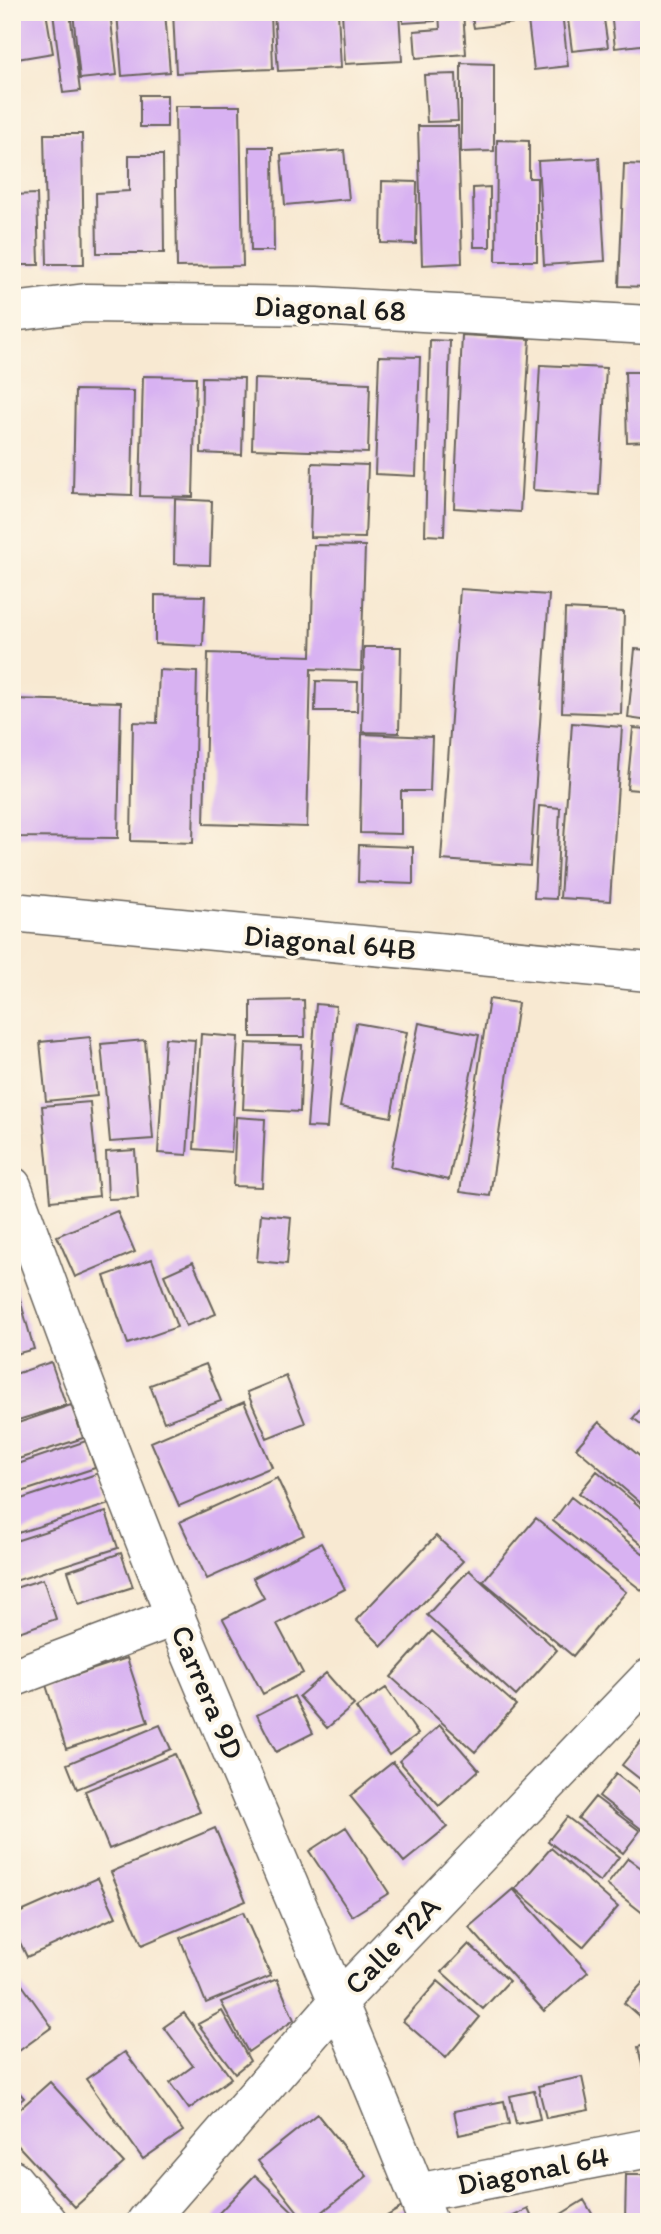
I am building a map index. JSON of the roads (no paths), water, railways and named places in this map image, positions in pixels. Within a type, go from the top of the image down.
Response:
[{"type":"street","name":"Diagonal 68","points":[[12,312],[86,303],[317,306],[649,325]]},
{"type":"street","name":"Diagonal 64B","points":[[12,912],[649,972]]},
{"type":"street","name":"Carrera 9D","points":[[12,1186],[81,1379],[176,1616],[423,2207]]},
{"type":"street","points":[[12,1678],[176,1616]]},
{"type":"street","name":"Calle 72A","points":[[146,2222],[339,2001],[649,1678]]},
{"type":"street","name":"Diagonal 64","points":[[423,2207],[649,2148]]},
{"type":"street","points":[[12,2179],[48,2222]]}]
